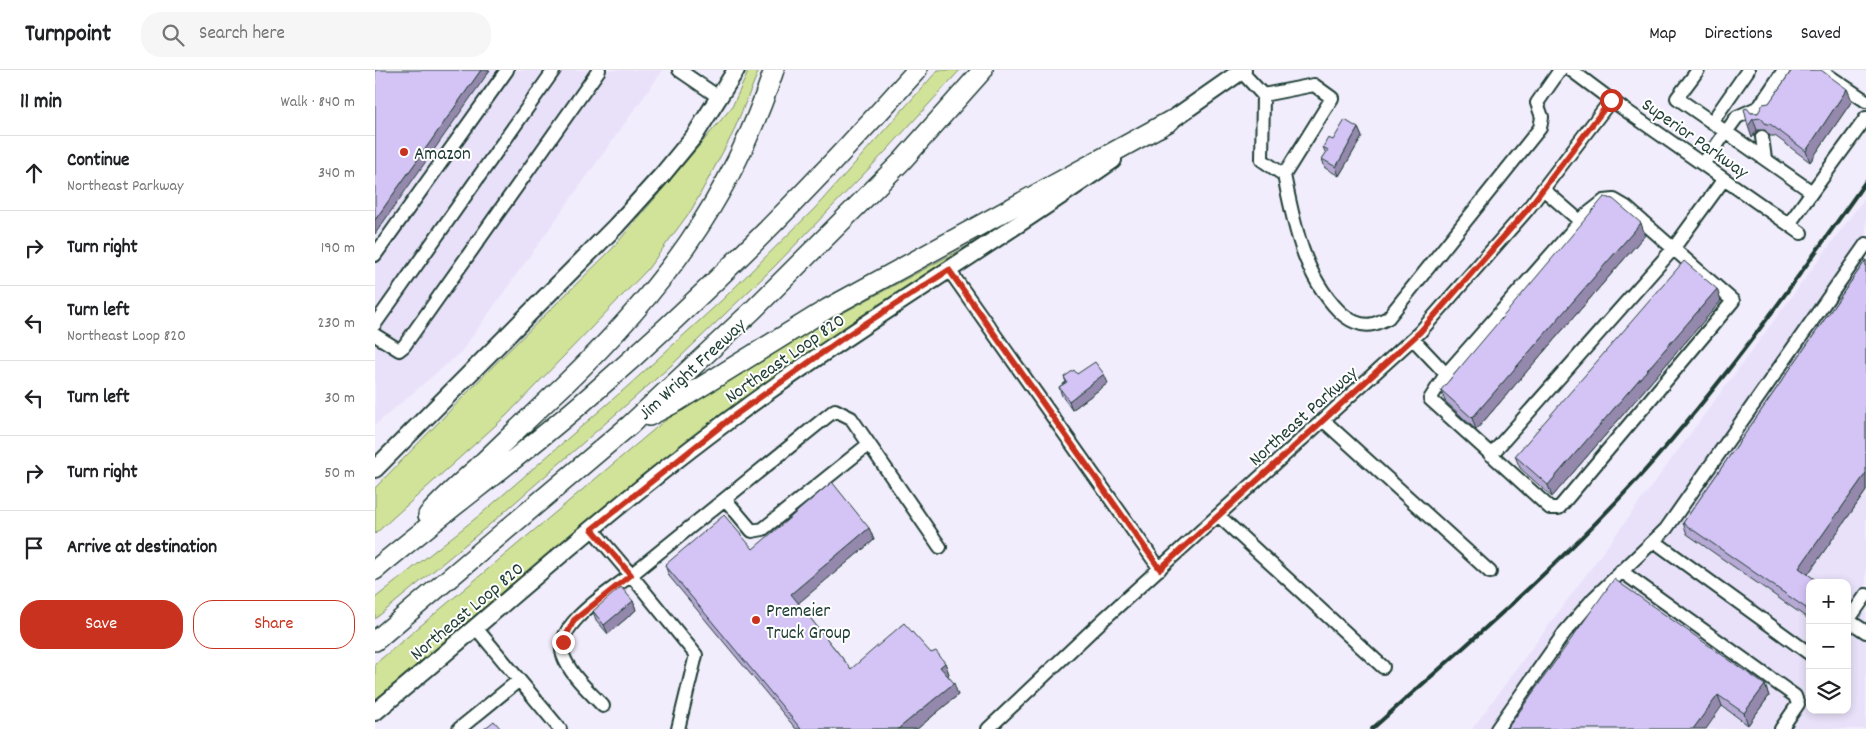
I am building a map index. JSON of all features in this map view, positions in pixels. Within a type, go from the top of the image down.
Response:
[{"type":"highway","points":[[400,549],[435,507],[616,333],[655,290],[685,248],[729,179],[745,145],[773,70]]},
{"type":"highway","points":[[375,570],[515,460],[591,396],[717,280],[821,177],[917,70]]},
{"type":"highway","name":"Jim Wright Freeway","points":[[375,641],[630,425],[753,310],[875,188],[937,123],[983,70]]},
{"type":"highway","points":[[630,425],[678,402],[827,309],[1170,121]]},
{"type":"main road","points":[[375,469],[616,226],[690,142],[720,98],[736,70]]},
{"type":"main road","name":"Northeast Loop 820","points":[[375,712],[592,529],[731,418],[843,338],[1041,211],[1242,71]]},
{"type":"street","points":[[375,256],[507,70]]},
{"type":"street","points":[[375,324],[554,70]]},
{"type":"street","points":[[375,334],[399,350],[404,346],[599,70]]},
{"type":"street","points":[[679,70],[720,98]]},
{"type":"street","points":[[1242,71],[1263,95],[1262,160],[1284,175],[1303,254],[1315,281],[1346,318],[1357,323],[1372,324],[1388,318],[1540,128],[1542,117],[1537,103],[1560,70]]},
{"type":"street","name":"Superior Parkway","points":[[1571,70],[1801,233]]},
{"type":"street","points":[[1698,70],[1677,98],[1812,192]]},
{"type":"street","points":[[1712,122],[1747,70]]},
{"type":"street","points":[[1703,164],[1737,117],[1759,112],[1784,70]]},
{"type":"street","points":[[1820,70],[1866,102]]},
{"type":"street","points":[[1263,95],[1314,85],[1332,98],[1284,175]]},
{"type":"street","name":"Northeast Parkway","points":[[988,729],[1160,569],[1413,339],[1449,300],[1543,189],[1611,100]]},
{"type":"street","points":[[1789,224],[1866,118]]},
{"type":"street","points":[[1762,137],[1765,159]]},
{"type":"street","points":[[1491,454],[1673,249],[1724,179]]},
{"type":"street","points":[[1543,189],[1580,221]]},
{"type":"street","points":[[1614,200],[1626,207],[1733,301],[1559,508],[1550,508],[1430,399],[1446,374],[1580,221],[1594,207],[1605,201],[1614,200]]},
{"type":"street","points":[[1497,729],[1565,632],[1621,571],[1666,529],[1866,244]]},
{"type":"street","points":[[949,270],[1160,569]]},
{"type":"street","points":[[1413,339],[1446,374]]},
{"type":"street","points":[[603,706],[572,672],[564,657],[563,642],[574,620],[835,410],[851,418],[940,547]]},
{"type":"street","points":[[1324,421],[1490,572]]},
{"type":"street","points":[[725,499],[752,531],[763,530],[869,444]]},
{"type":"street","points":[[1219,516],[1383,667]]},
{"type":"street","points":[[592,529],[696,655],[678,729]]},
{"type":"street","points":[[1654,541],[1806,651]]},
{"type":"street","points":[[1621,571],[1795,696],[1798,704],[1781,729]]},
{"type":"street","points":[[1851,617],[1866,595]]},
{"type":"street","points":[[1851,623],[1866,632]]},
{"type":"street","points":[[476,628],[518,681],[560,729]]},
{"type":"street","points":[[459,729],[518,681]]},
{"type":"shaded area","points":[[375,70],[663,70],[461,352],[375,425]]},
{"type":"shaded area","points":[[1866,196],[1866,729],[1472,729]]},
{"type":"green space","points":[[749,70],[759,70],[732,135],[692,209],[647,270],[506,416],[375,534],[375,488],[496,363],[612,249],[732,107]]},
{"type":"green space","points":[[938,70],[960,70],[887,150],[774,267],[674,363],[495,520],[375,619],[375,598],[481,514],[628,386],[722,300],[815,208]]},
{"type":"green space","points":[[984,237],[794,363],[719,416],[605,506],[375,700],[375,664],[663,422],[800,336]]},
{"type":"building","name":"Amazon","points":[[375,70],[481,70],[375,220]]},
{"type":"building","points":[[1792,70],[1821,70],[1847,89],[1806,151],[1770,124],[1766,124],[1761,118],[1753,119],[1748,126],[1744,109],[1747,108],[1751,113],[1758,113],[1763,104],[1769,103]]},
{"type":"building","points":[[1345,120],[1358,128],[1336,167],[1322,159],[1328,150],[1323,147],[1328,138],[1333,140]]},
{"type":"building","points":[[1604,197],[1613,199],[1641,223],[1472,418],[1441,390]]},
{"type":"building","points":[[1866,260],[1866,473],[1799,568],[1814,579],[1806,579],[1806,608],[1683,523]]},
{"type":"building","points":[[1684,261],[1717,289],[1548,485],[1515,456]]},
{"type":"building","points":[[1095,362],[1104,374],[1069,401],[1059,387],[1067,382],[1064,377],[1074,370],[1077,374]]},
{"type":"building","name":"Premeier Truck Group","points":[[832,482],[869,528],[791,594],[851,669],[904,623],[931,653],[936,651],[945,663],[940,667],[954,683],[898,729],[801,729],[665,565],[724,515],[753,549]]},
{"type":"building","points":[[1614,579],[1765,685],[1744,713],[1718,695],[1693,729],[1507,729]]},
{"type":"building","points":[[621,587],[633,601],[604,625],[593,611]]},
{"type":"building","points":[[494,721],[501,729],[484,729]]},
{"type":"railway","points":[[1372,729],[1544,574],[1610,509],[1641,475],[1730,368],[1866,181]]},
{"type":"place","name":"Amazon","points":[[404,152]]},
{"type":"place","name":"Premeier Truck Group","points":[[756,620]]},
{"type":"route","points":[[563,642],[574,620],[631,575],[592,529],[731,418],[843,338],[949,270],[1160,569],[1420,332],[1527,210],[1591,129],[1611,100]]}]
